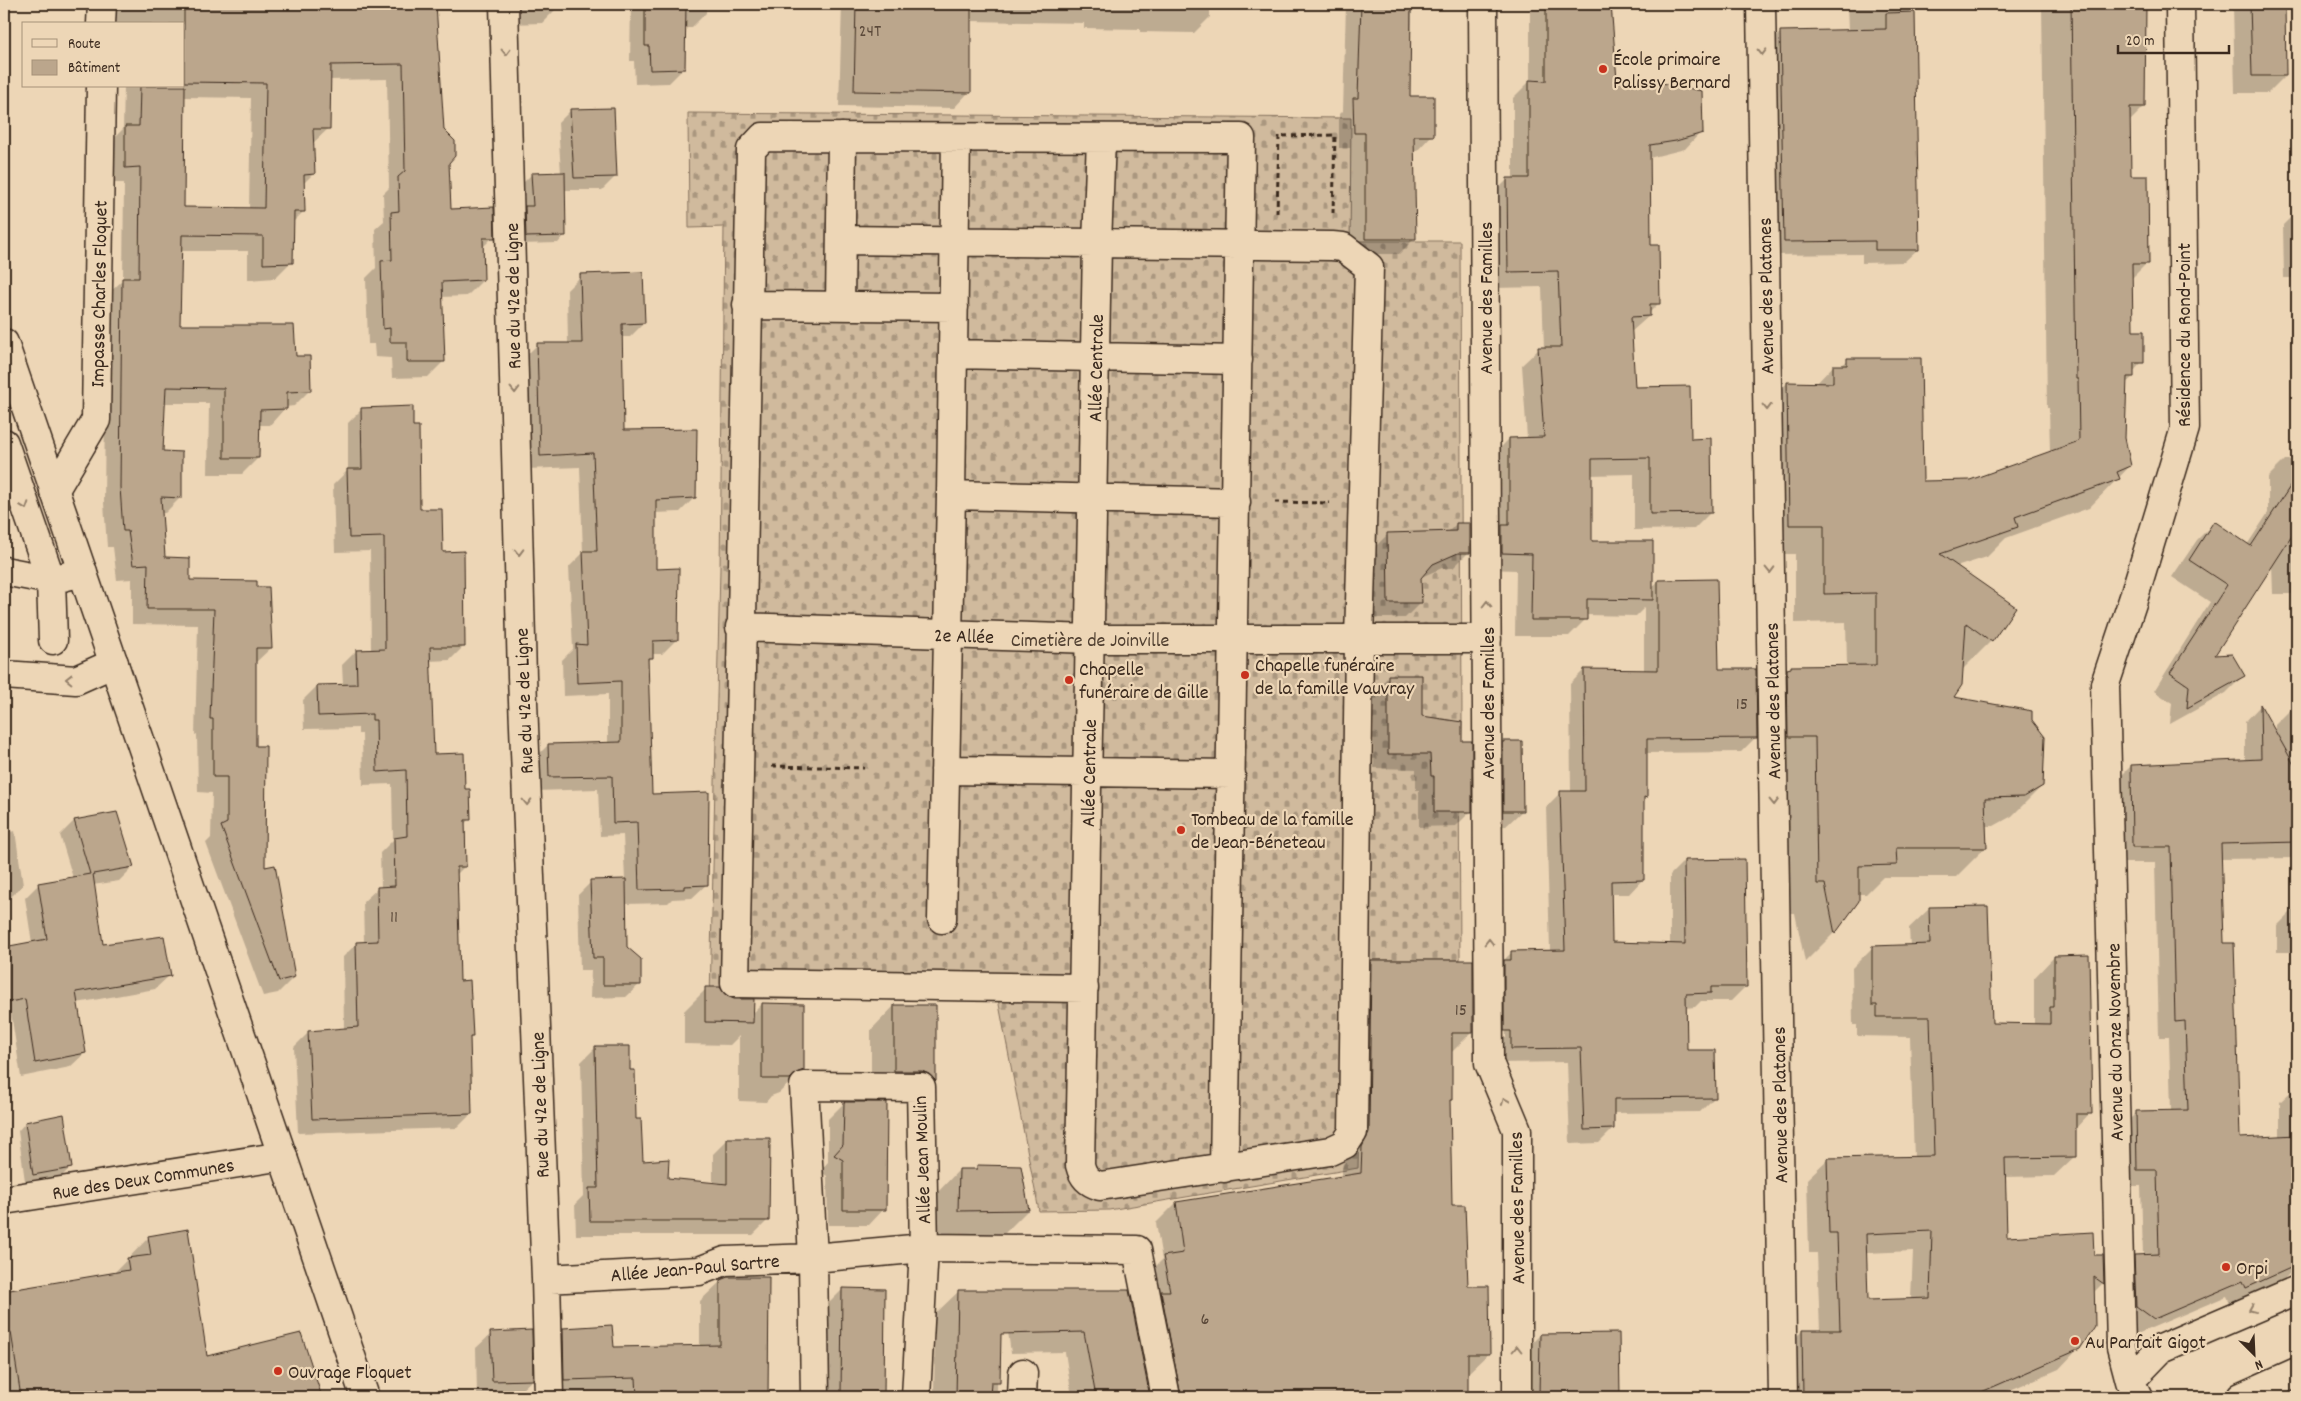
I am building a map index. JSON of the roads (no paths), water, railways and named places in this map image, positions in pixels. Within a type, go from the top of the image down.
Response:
[{"type":"street","points":[[102,4],[102,22]]},
{"type":"street","name":"Rue du 42e de Ligne","points":[[504,4],[522,676],[549,1397]]},
{"type":"street","name":"Avenue des Familles","points":[[1483,4],[1490,1063],[1518,1130],[1517,1397]]},
{"type":"street","name":"Avenue des Platanes","points":[[1761,4],[1783,1397]]},
{"type":"street","name":"Résidence du Rond-Point","points":[[2105,684],[2133,600],[2185,428],[2180,4]]},
{"type":"street","name":"Impasse Charles Floquet","points":[[54,491],[96,420],[101,88]]},
{"type":"street","points":[[841,240],[1239,246],[1332,246],[1343,247],[1369,267],[1359,640],[1353,1132],[1345,1144],[1330,1151],[1224,1168],[1236,502],[1239,246],[1241,138],[763,137],[751,150],[740,627],[736,983],[1084,988]]},
{"type":"street","points":[[840,306],[842,137]]},
{"type":"street","points":[[942,919],[956,138]]},
{"type":"street","name":"Allée Centrale","points":[[1100,138],[1080,1165],[1082,1174],[1090,1183],[1100,1186],[1224,1168]]},
{"type":"street","points":[[747,305],[954,307]]},
{"type":"street","points":[[4,343],[365,1397]]},
{"type":"street","points":[[953,354],[1238,360]]},
{"type":"street","points":[[4,443],[51,580],[53,640]]},
{"type":"street","points":[[951,495],[1236,502]]},
{"type":"street","points":[[4,571],[51,580],[84,572]]},
{"type":"street","name":"2e Allée","points":[[740,627],[1091,639],[1487,639]]},
{"type":"street","points":[[4,675],[76,680],[114,663]]},
{"type":"street","name":"Avenue du Onze Novembre","points":[[2105,684],[2120,1347],[2134,1389]]},
{"type":"street","points":[[945,770],[1231,774]]},
{"type":"street","name":"Allée Jean Moulin","points":[[813,1258],[804,1086],[921,1087],[924,1248]]},
{"type":"street","name":"Rue des Deux Communes","points":[[4,1200],[283,1156]]},
{"type":"street","points":[[916,1397],[924,1248],[1137,1250],[1166,1397]]},
{"type":"street","name":"Allée Jean-Paul Sartre","points":[[546,1278],[699,1271],[726,1261],[813,1258],[924,1248]]},
{"type":"street","points":[[813,1258],[815,1397]]},
{"type":"street","points":[[2134,1389],[2162,1348],[2297,1290]]},
{"type":"street","points":[[2241,1397],[2297,1372]]},
{"type":"place","name":"École primaire Palissy Bernard","points":[[1603,69]]},
{"type":"place","name":"Chapelle funéraire de la famille Vauvray","points":[[1245,675]]},
{"type":"place","name":"Chapelle funéraire de Gille","points":[[1069,680]]},
{"type":"place","name":"Tombeau de la famille de Jean-Béneteau","points":[[1181,830]]},
{"type":"place","name":"Orpi","points":[[2226,1267]]},
{"type":"place","name":"Au Parfait Gigot","points":[[2075,1341]]},
{"type":"place","name":"Ouvrage Floquet","points":[[278,1371]]},
{"type":"park label","name":"Cimetière de Joinville","points":[[1090,639]]}]
